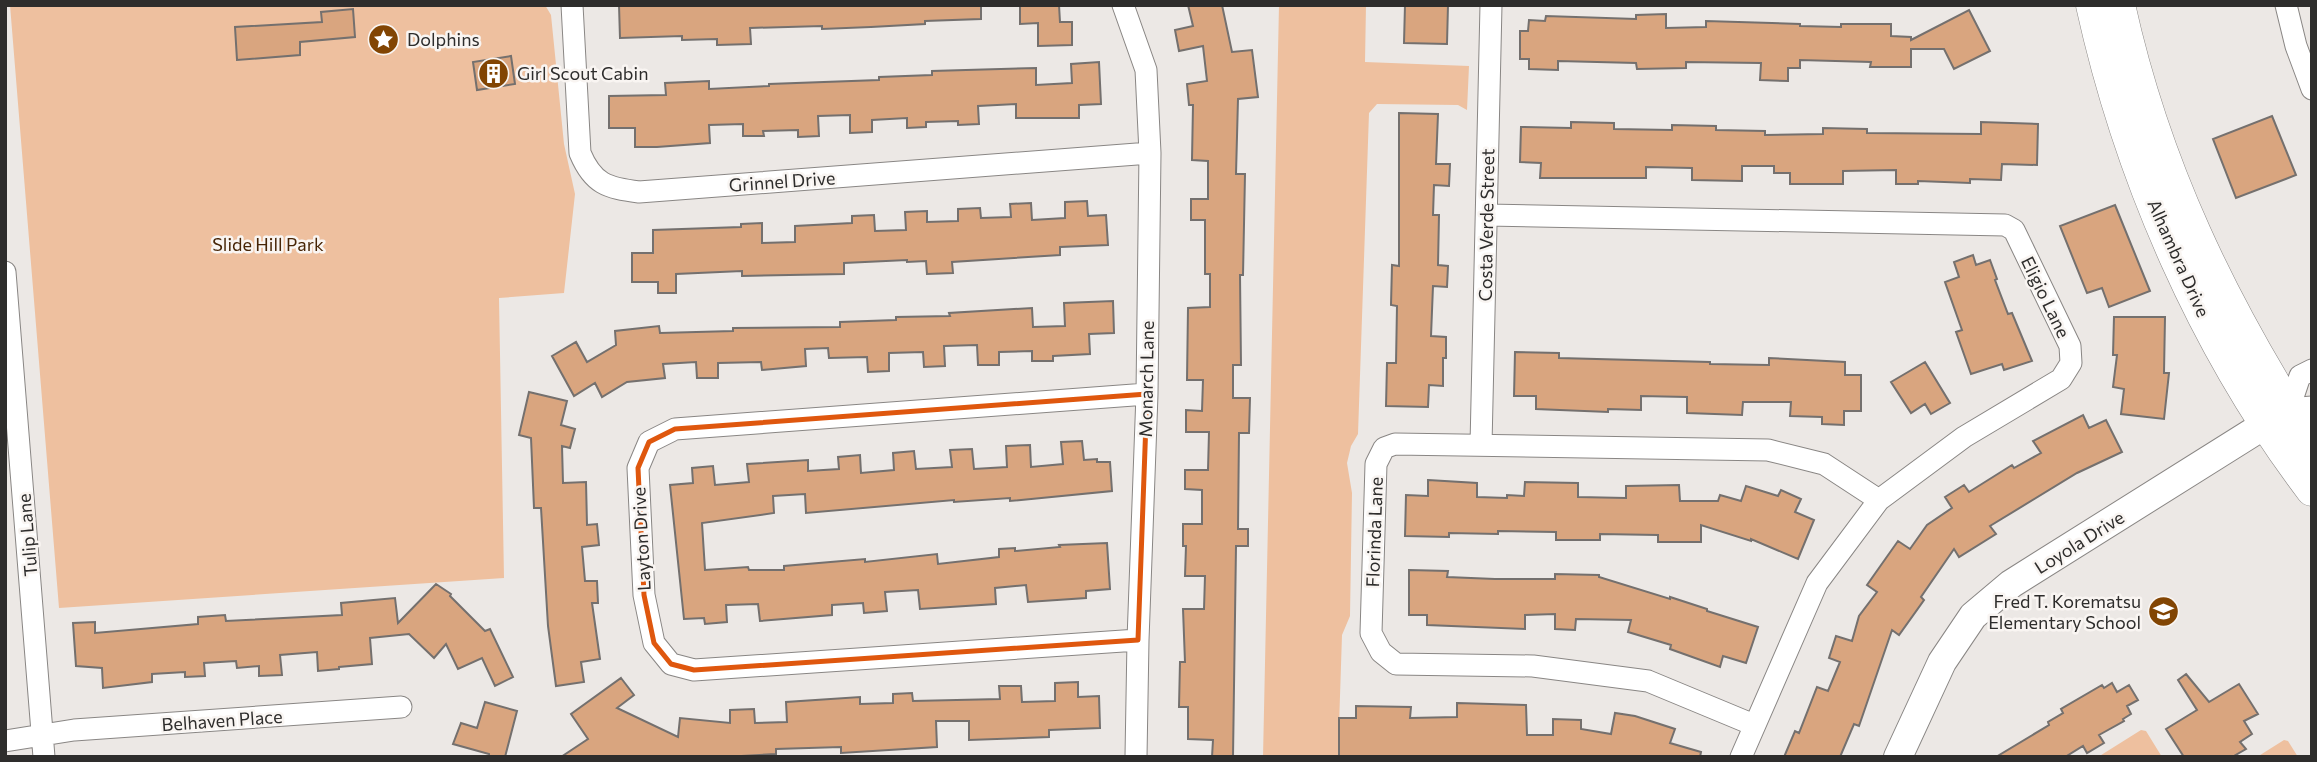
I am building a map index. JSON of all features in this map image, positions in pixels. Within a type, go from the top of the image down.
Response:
[{"type":"main road","name":"Alhambra Drive","points":[[2092,5],[2120,108],[2143,175],[2172,246],[2227,357],[2289,414],[2312,490]]},
{"type":"main road","name":"Alhambra Drive","points":[[2119,5],[2145,103],[2196,236],[2221,292],[2249,344],[2289,414],[2312,445]]},
{"type":"street","name":"Grinnel Drive","points":[[572,5],[580,153],[587,171],[602,183],[620,190],[639,192],[1150,153]]},
{"type":"street","name":"Monarch Lane","points":[[1123,5],[1146,70],[1150,153],[1147,394],[1136,757]]},
{"type":"street","name":"Costa Verde Street","points":[[1481,445],[1491,5]]},
{"type":"street","points":[[2286,5],[2304,43],[2312,89]]},
{"type":"street","name":"Eligio Lane","points":[[1487,215],[2005,225],[2014,230],[2070,346],[2071,363],[2061,379],[1964,437],[1879,499],[1818,583],[1741,757]]},
{"type":"street","name":"Tulip Lane","points":[[5,272],[14,498],[44,757]]},
{"type":"street","points":[[2289,414],[2300,376],[2312,370]]},
{"type":"street","name":"Layton Drive","points":[[1138,640],[694,670],[671,664],[653,643],[644,595],[638,468],[649,442],[675,429],[1147,394]]},
{"type":"street","name":"Loyola Drive","points":[[1898,757],[1942,662],[1973,616],[2011,584],[2289,414]]},
{"type":"street","name":"Florinda Lane","points":[[1754,725],[1648,681],[1533,666],[1396,664],[1381,652],[1371,632],[1376,464],[1384,448],[1395,444],[1768,450],[1825,464],[1879,499]]},
{"type":"street","name":"Belhaven Place","points":[[5,741],[74,730],[401,707]]},
{"type":"highlighted area","points":[[1147,394],[1138,640],[694,670],[671,664],[654,643],[644,595],[638,468],[649,442],[675,429]]},
{"type":"green space","name":"Slide Hill Park","points":[[10,5],[545,5],[551,15],[564,144],[575,194],[564,293],[499,298],[504,578],[59,608]]},
{"type":"green space","points":[[1279,5],[1366,5],[1365,62],[1469,66],[1467,110],[1458,105],[1377,104],[1369,113],[1358,434],[1351,446],[1347,463],[1352,493],[1350,616],[1342,635],[1338,757],[1263,757]]},
{"type":"green space","points":[[2141,730],[2146,731],[2162,757],[2098,757]]},
{"type":"green space","points":[[2284,740],[2288,741],[2298,757],[2257,757]]},
{"type":"building","points":[[619,5],[981,5],[981,19],[822,29],[822,26],[750,28],[751,44],[717,45],[717,39],[682,40],[682,36],[620,38]]},
{"type":"building","points":[[1020,5],[1059,5],[1060,22],[1072,22],[1072,45],[1038,46],[1038,23],[1020,24]]},
{"type":"building","points":[[1188,5],[1222,5],[1232,52],[1252,50],[1258,97],[1238,99],[1236,174],[1245,174],[1243,275],[1240,275],[1241,365],[1233,365],[1233,398],[1250,398],[1249,433],[1239,433],[1238,529],[1248,529],[1248,546],[1236,546],[1233,757],[1212,757],[1213,740],[1188,739],[1188,707],[1179,707],[1180,662],[1185,662],[1183,609],[1204,609],[1205,576],[1185,576],[1186,546],[1183,546],[1183,524],[1202,524],[1202,490],[1185,489],[1185,470],[1208,470],[1209,432],[1186,432],[1186,410],[1202,411],[1203,380],[1187,380],[1188,308],[1210,307],[1210,274],[1205,274],[1205,220],[1191,220],[1191,199],[1208,199],[1208,161],[1192,160],[1193,105],[1189,105],[1187,84],[1207,81],[1203,46],[1179,51],[1175,30],[1193,26]]},
{"type":"building","points":[[1405,5],[1448,5],[1447,44],[1404,43]]},
{"type":"building","points":[[353,9],[355,37],[300,42],[300,55],[237,60],[235,27],[322,22],[321,12]]},
{"type":"building","points":[[1969,10],[1990,51],[1954,69],[1944,49],[1911,49],[1911,67],[1870,67],[1871,62],[1800,60],[1800,68],[1788,68],[1788,81],[1760,80],[1761,63],[1686,62],[1686,68],[1637,69],[1636,63],[1558,61],[1558,70],[1529,69],[1529,59],[1520,59],[1520,31],[1528,31],[1529,20],[1545,21],[1546,16],[1636,19],[1636,15],[1666,14],[1666,28],[1706,27],[1706,21],[1841,27],[1841,24],[1891,24],[1891,36],[1911,37],[1911,40]]},
{"type":"building","name":"Girl Scout Cabin","points":[[511,56],[515,84],[477,90],[473,62]]},
{"type":"building","points":[[1099,62],[1101,104],[1079,105],[1079,118],[1016,118],[1016,104],[978,106],[979,124],[958,125],[958,121],[926,122],[926,127],[907,128],[907,118],[872,120],[872,132],[850,133],[850,115],[818,116],[819,136],[798,137],[798,130],[763,131],[764,136],[743,136],[743,124],[709,125],[710,143],[657,147],[635,147],[635,128],[609,128],[609,96],[666,95],[665,83],[709,81],[709,89],[879,80],[879,77],[932,75],[932,71],[1036,68],[1036,85],[1072,83],[1071,64]]},
{"type":"building","points":[[1399,113],[1438,114],[1436,164],[1450,164],[1449,186],[1434,185],[1433,215],[1439,215],[1438,265],[1448,266],[1447,287],[1433,286],[1431,336],[1446,337],[1446,358],[1443,358],[1443,386],[1429,385],[1428,407],[1386,406],[1387,363],[1396,363],[1397,306],[1391,305],[1392,265],[1399,266]]},
{"type":"building","points":[[2272,116],[2296,175],[2236,198],[2213,139]]},
{"type":"building","points":[[1571,122],[1614,123],[1614,129],[1672,130],[1672,125],[1716,126],[1716,130],[1765,131],[1765,135],[1823,134],[1823,128],[1867,129],[1867,133],[1981,134],[1981,122],[2038,124],[2037,165],[2002,164],[2001,180],[1970,179],[1970,183],[1918,181],[1918,184],[1896,184],[1896,170],[1843,171],[1843,184],[1790,184],[1790,173],[1774,173],[1774,166],[1742,166],[1742,181],[1692,180],[1692,168],[1646,167],[1646,178],[1540,178],[1541,163],[1520,162],[1521,127],[1571,128]]},
{"type":"building","points":[[1087,201],[1088,216],[1106,215],[1108,245],[1060,247],[1060,255],[952,262],[953,273],[927,274],[926,261],[907,260],[844,263],[844,274],[742,276],[742,271],[676,274],[676,293],[658,293],[658,282],[632,282],[632,253],[653,253],[653,230],[741,227],[741,224],[762,223],[762,243],[795,242],[795,226],[852,223],[852,216],[874,215],[875,231],[906,230],[905,212],[927,211],[927,222],[958,221],[958,209],[980,208],[981,218],[1011,217],[1010,204],[1031,203],[1032,220],[1065,218],[1065,202]]},
{"type":"building","points":[[2115,205],[2150,291],[2109,307],[2102,288],[2087,293],[2060,226]]},
{"type":"building","points":[[1973,255],[1976,265],[1990,260],[2008,314],[2012,313],[2032,361],[2004,370],[2002,364],[1971,374],[1956,332],[1962,330],[1945,282],[1959,277],[1954,262]]},
{"type":"building","points":[[1113,301],[1114,333],[1089,334],[1090,354],[1053,356],[1053,361],[1032,361],[1032,351],[999,352],[999,365],[978,365],[977,345],[944,346],[945,366],[924,367],[923,352],[889,353],[889,371],[868,372],[867,357],[829,358],[828,348],[805,349],[806,366],[762,370],[761,362],[718,363],[718,378],[697,378],[696,362],[663,364],[665,378],[627,382],[602,397],[595,383],[574,396],[552,356],[576,342],[587,362],[616,345],[615,331],[659,326],[660,333],[733,331],[733,328],[840,327],[840,322],[1032,308],[1033,327],[1065,326],[1064,303]]},
{"type":"building","points":[[2114,317],[2165,317],[2164,373],[2169,373],[2164,419],[2121,414],[2124,389],[2113,387],[2117,355],[2113,355]]},
{"type":"building","points":[[1515,352],[1559,353],[1559,358],[1710,364],[1769,365],[1769,358],[1845,362],[1845,375],[1861,375],[1861,411],[1844,411],[1844,425],[1822,424],[1822,417],[1790,416],[1791,402],[1743,402],[1742,415],[1687,413],[1687,397],[1641,396],[1641,410],[1608,409],[1608,412],[1536,409],[1536,396],[1514,396]]},
{"type":"building","points":[[1925,362],[1950,403],[1931,414],[1925,404],[1911,413],[1891,382]]},
{"type":"building","points":[[529,392],[567,401],[561,425],[575,429],[570,448],[562,446],[563,483],[586,482],[587,525],[597,524],[599,545],[582,547],[585,581],[597,581],[598,603],[592,603],[600,659],[581,662],[584,682],[556,686],[548,626],[541,508],[534,508],[531,438],[519,435]]},
{"type":"building","points":[[2083,415],[2089,428],[2106,420],[2122,452],[2077,473],[1990,526],[1996,534],[1959,557],[1954,549],[1921,597],[1924,600],[1899,635],[1892,630],[1859,726],[1854,724],[1840,757],[1784,757],[1795,731],[1799,733],[1817,687],[1828,691],[1840,662],[1829,658],[1836,636],[1852,641],[1859,616],[1877,592],[1867,585],[1898,541],[1910,549],[1927,525],[1952,508],[1945,497],[1964,485],[1969,492],[2012,465],[2014,468],[2041,453],[2033,441]]},
{"type":"building","points":[[1082,441],[1084,460],[1110,462],[1112,491],[1010,501],[1010,498],[954,500],[806,513],[805,494],[773,496],[774,513],[702,523],[705,570],[748,567],[749,570],[784,570],[784,566],[865,559],[865,562],[937,554],[938,564],[999,557],[999,549],[1015,548],[1015,551],[1060,547],[1059,545],[1107,543],[1110,589],[1086,591],[1086,598],[1028,602],[1026,585],[995,588],[996,604],[920,609],[918,590],[885,592],[887,611],[864,613],[863,603],[832,605],[832,615],[760,621],[758,604],[726,605],[727,622],[705,624],[704,618],[684,619],[670,485],[693,483],[692,468],[713,466],[715,485],[749,482],[747,464],[808,460],[808,471],[839,469],[838,457],[860,455],[861,473],[894,470],[893,453],[914,451],[916,469],[952,467],[950,450],[972,449],[974,469],[1007,467],[1006,446],[1030,445],[1031,467],[1063,464],[1061,442]]},
{"type":"building","points":[[1428,480],[1477,483],[1477,497],[1507,498],[1507,495],[1524,496],[1525,482],[1578,483],[1578,497],[1626,498],[1626,486],[1679,485],[1680,501],[1718,501],[1720,495],[1741,501],[1746,486],[1778,496],[1781,490],[1801,499],[1795,512],[1814,520],[1798,559],[1751,539],[1701,525],[1701,542],[1658,542],[1658,535],[1600,534],[1600,540],[1556,540],[1556,532],[1498,531],[1498,534],[1449,533],[1449,537],[1405,536],[1406,495],[1428,496]]},
{"type":"building","points":[[1409,570],[1448,571],[1447,577],[1495,579],[1555,579],[1555,574],[1599,575],[1758,627],[1746,663],[1723,656],[1720,667],[1670,649],[1671,645],[1628,632],[1631,620],[1576,619],[1575,630],[1555,629],[1555,614],[1525,615],[1525,629],[1427,625],[1427,615],[1409,615]]},
{"type":"building","points":[[436,584],[451,594],[485,631],[490,629],[513,677],[495,686],[482,658],[458,669],[446,644],[434,658],[409,634],[370,638],[372,664],[318,671],[317,652],[280,655],[282,675],[259,676],[259,666],[237,668],[236,661],[204,663],[205,676],[185,677],[185,672],[152,674],[152,682],[103,688],[102,668],[76,666],[73,623],[95,622],[95,633],[198,624],[198,617],[225,615],[226,621],[342,615],[341,603],[395,598],[398,623]]},
{"type":"building","points":[[2186,674],[2209,702],[2239,684],[2258,714],[2244,721],[2252,734],[2240,742],[2246,749],[2232,757],[2184,757],[2166,729],[2197,710],[2178,680]]},
{"type":"building","points":[[621,678],[634,695],[617,708],[678,737],[680,718],[730,723],[730,710],[754,709],[755,723],[787,722],[786,702],[860,697],[860,704],[893,703],[893,694],[912,693],[913,701],[1000,699],[999,686],[1021,686],[1022,702],[1055,701],[1055,683],[1078,682],[1078,697],[1099,696],[1100,728],[1049,730],[1049,737],[969,740],[969,721],[936,721],[937,747],[841,753],[841,747],[776,749],[776,754],[723,757],[561,757],[588,739],[571,714]]},
{"type":"building","points":[[2112,683],[2117,692],[2129,685],[2138,700],[2127,706],[2131,714],[2123,719],[2124,721],[2099,735],[2104,743],[2087,753],[2083,746],[2065,757],[1996,757],[2049,725],[2048,722],[2063,713],[2061,709],[2102,685],[2104,688]]},
{"type":"building","points":[[485,702],[517,711],[505,757],[489,757],[489,754],[453,744],[461,723],[477,728]]},
{"type":"building","points":[[1457,703],[1526,705],[1527,735],[1553,735],[1553,719],[1581,720],[1581,729],[1611,734],[1615,713],[1635,716],[1675,729],[1670,743],[1701,752],[1700,757],[1339,756],[1339,718],[1356,718],[1356,706],[1411,707],[1410,718],[1457,717]]},
{"type":"place","name":"Dolphins","points":[[384,39]]},
{"type":"place","name":"Girl Scout Cabin","points":[[494,73]]},
{"type":"place","name":"Fred T. Korematsu Elementary School","points":[[2164,611]]}]
